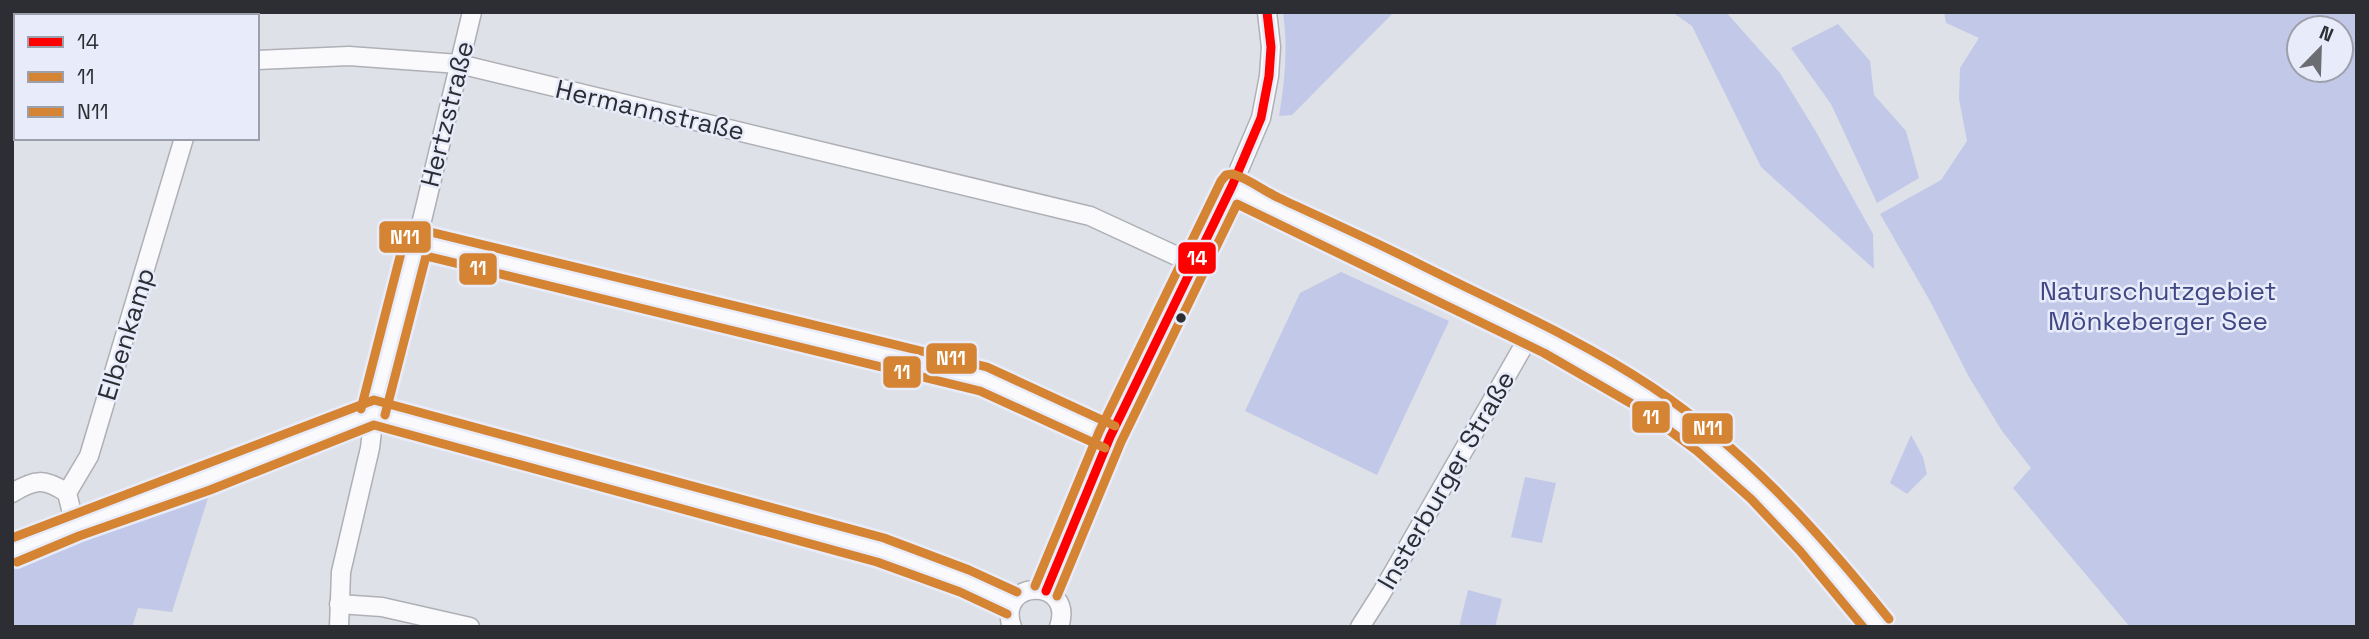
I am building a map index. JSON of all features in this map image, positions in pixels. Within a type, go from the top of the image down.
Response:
[{"type":"street","name":"Hertzstraße","points":[[339,627],[341,572],[370,448],[373,412],[472,12]]},
{"type":"street","points":[[1046,591],[1110,437],[1232,186],[1261,118],[1270,56],[1268,12]]},
{"type":"street","name":"Hermannstraße","points":[[259,60],[349,56],[459,64],[1090,216],[1194,264]]},
{"type":"street","name":"Elbenkamp","points":[[67,492],[89,456],[183,140]]},
{"type":"street","points":[[1232,186],[1249,198],[1330,234],[1585,361],[1675,418],[1730,462],[1796,525],[1879,627]]},
{"type":"street","points":[[416,242],[984,379],[1110,437]]},
{"type":"street","name":"Insterburger Straße","points":[[1360,627],[1531,333]]},
{"type":"street","points":[[12,551],[205,479],[373,412],[881,550],[965,581],[1012,603]]},
{"type":"street","points":[[12,493],[30,482],[51,482],[67,492],[75,526]]},
{"type":"street","points":[[1012,627],[1012,603],[1023,592],[1039,589],[1046,591],[1059,602],[1062,618],[1059,627]]},
{"type":"street","points":[[339,604],[382,607],[470,627]]},
{"type":"green space","points":[[1283,12],[1394,12],[1292,115],[1279,116],[1285,64]]},
{"type":"green space","points":[[1672,12],[1726,12],[1780,73],[1873,234],[1874,269],[1761,167],[1692,26]]},
{"type":"green space","name":"Naturschutzgebiet Mönkeberger See","points":[[1944,12],[2357,12],[2357,627],[2130,627],[2013,488],[2031,468],[2002,431],[1969,377],[1930,301],[1880,214],[1941,180],[1967,141],[1959,99],[1960,68],[1979,38],[1946,23]]},
{"type":"green space","points":[[1838,24],[1870,61],[1874,95],[1906,131],[1919,178],[1877,203],[1831,104],[1791,48]]},
{"type":"green space","points":[[1341,272],[1449,321],[1377,475],[1245,411],[1300,293]]},
{"type":"green space","points":[[1911,435],[1923,457],[1927,474],[1907,494],[1890,483]]},
{"type":"green space","points":[[1525,477],[1556,483],[1542,543],[1511,537]]},
{"type":"green space","points":[[202,496],[208,498],[172,612],[138,608],[132,627],[12,627],[12,567]]},
{"type":"green space","points":[[1468,590],[1502,599],[1495,627],[1459,627]]},
{"type":"transit line","name":"14","points":[[1046,591],[1110,437],[1232,186],[1261,118],[1271,47],[1267,12]]},
{"type":"transit line","name":"N11","points":[[1035,586],[1099,432],[1221,181],[1226,175],[1233,174],[1535,321],[1652,387],[1718,437],[1779,494],[1836,555],[1889,619]]},
{"type":"transit line","name":"11","points":[[1057,596],[1121,442],[1237,204],[1544,353],[1639,408],[1697,451],[1751,499],[1800,551],[1863,627]]},
{"type":"transit line","name":"N11","points":[[361,409],[405,237],[411,230],[418,229],[987,367],[1115,426]]},
{"type":"transit line","name":"11","points":[[385,415],[426,256],[980,391],[1105,448]]},
{"type":"transit line","name":"N11","points":[[12,538],[374,400],[884,538],[969,570],[1017,592]]},
{"type":"transit line","name":"11","points":[[17,562],[374,425],[877,562],[960,592],[1007,614]]}]
